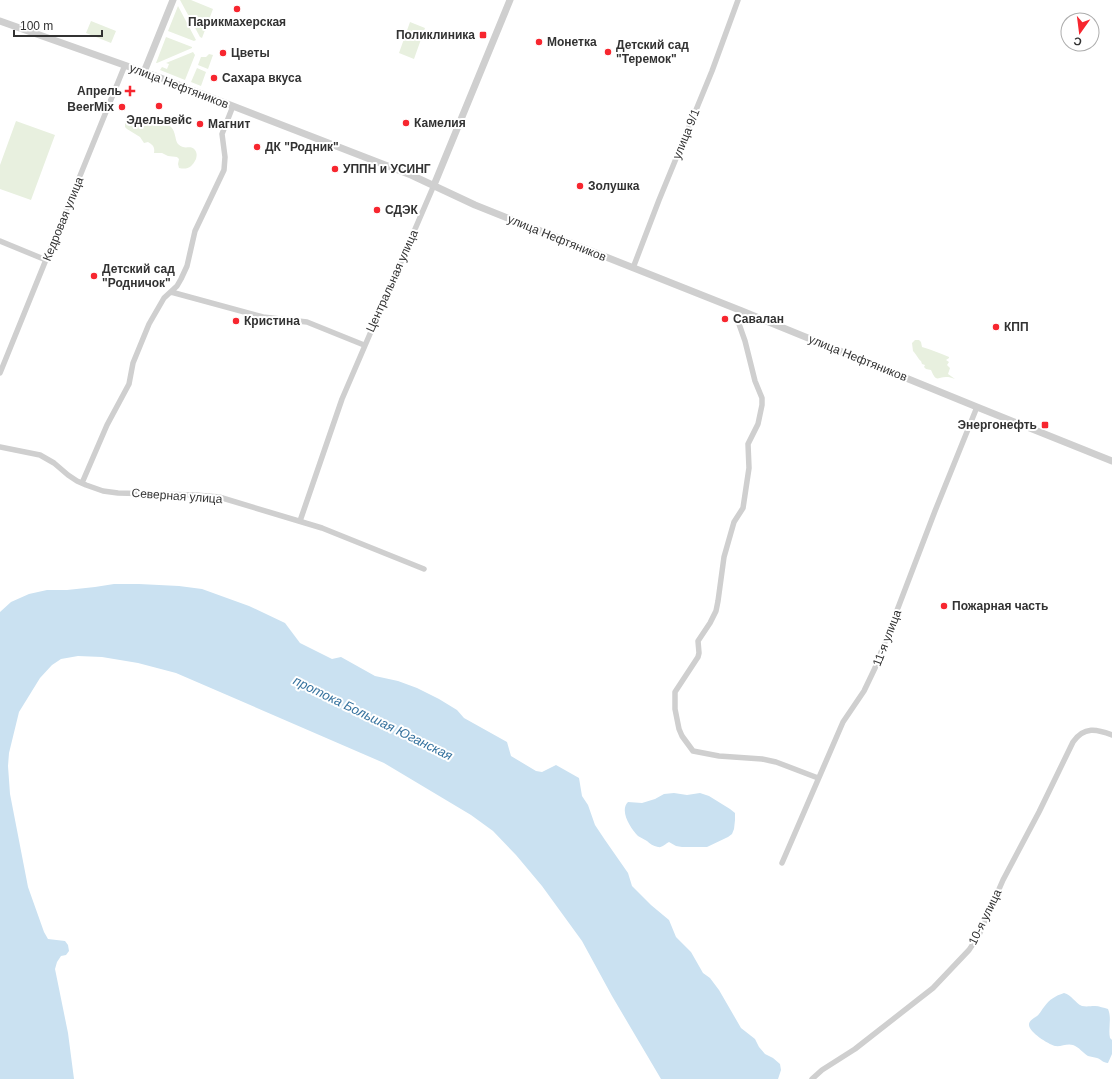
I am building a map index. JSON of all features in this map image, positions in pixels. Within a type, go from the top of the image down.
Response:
[{"type":"street","points":[[144,72],[173,0]]},
{"type":"street","name":"Центральная улица","points":[[300,520],[340,405],[364,345],[434,185],[510,0]]},
{"type":"street","name":"улица 9/1","points":[[633,268],[712,70],[738,0]]},
{"type":"street","name":"улица Нефтяников","points":[[0,21],[144,72],[411,174],[476,205],[1112,460]]},
{"type":"street","name":"Кедровая улица","points":[[0,373],[125,65]]},
{"type":"street","points":[[82,483],[107,425],[129,384],[135,358],[149,324],[164,298],[182,279],[187,266],[195,231],[224,170],[226,157],[222,134],[233,106]]},
{"type":"street","points":[[0,241],[46,260]]},
{"type":"street","points":[[171,292],[263,317],[307,322],[364,345]]},
{"type":"street","points":[[742,311],[739,324],[755,381],[762,398],[762,405],[757,428],[748,444],[749,468],[743,508],[734,522],[724,557],[717,606],[714,616],[698,641],[700,653],[675,692],[674,703],[676,716],[682,736],[693,752],[719,756],[762,759],[776,762],[818,778]]},
{"type":"street","name":"11-я улица","points":[[782,862],[842,722],[864,691],[875,668],[935,511],[977,407]]},
{"type":"street","name":"Северная улица","points":[[0,447],[40,455],[50,460],[68,475],[95,488],[110,492],[219,497],[300,520],[424,569]]},
{"type":"street","name":"10-я улица","points":[[812,1079],[822,1070],[855,1049],[933,988],[969,950],[979,935],[1004,880],[1073,742],[1079,734],[1092,730],[1097,730],[1112,735]]},
{"type":"green space","points":[[180,0],[191,0],[213,9],[202,38],[200,37]]},
{"type":"green space","points":[[178,6],[196,40],[194,41],[168,31]]},
{"type":"green space","points":[[91,21],[116,31],[111,43],[86,33]]},
{"type":"green space","points":[[410,22],[425,28],[414,59],[399,53]]},
{"type":"green space","points":[[166,37],[192,47],[192,48],[156,63]]},
{"type":"green space","points":[[193,52],[195,55],[185,80],[160,70],[162,67],[167,69],[169,64],[166,63]]},
{"type":"green space","points":[[209,54],[213,55],[208,69],[198,65],[201,57],[206,57]]},
{"type":"green space","points":[[197,68],[206,72],[201,86],[191,82]]},
{"type":"green space","points":[[133,116],[139,121],[156,125],[168,125],[171,127],[174,131],[178,144],[183,147],[193,148],[196,151],[196,159],[193,164],[185,169],[179,168],[179,159],[177,157],[168,156],[162,153],[154,153],[154,148],[151,144],[148,142],[144,143],[140,137],[125,127],[125,123],[128,118]]},
{"type":"green space","points":[[16,121],[55,135],[31,200],[0,189],[0,165]]},
{"type":"green space","points":[[915,340],[919,340],[921,342],[922,347],[949,357],[946,360],[949,362],[947,365],[950,368],[948,374],[955,379],[948,377],[936,378],[931,370],[926,369],[924,367],[925,365],[922,364],[913,351],[912,343]]},
{"type":"water","name":"протока Большая Юганская","points":[[114,584],[179,586],[202,589],[249,606],[285,623],[300,643],[332,659],[341,657],[375,676],[398,681],[417,688],[439,699],[457,710],[464,718],[507,742],[511,756],[536,771],[542,772],[556,765],[579,778],[582,796],[588,805],[595,825],[628,873],[632,886],[669,920],[676,937],[691,952],[703,973],[710,978],[719,990],[741,1028],[755,1039],[765,1054],[780,1064],[781,1070],[778,1079],[661,1079],[612,996],[582,941],[542,886],[516,855],[493,831],[471,815],[384,763],[176,673],[138,663],[102,657],[78,656],[61,659],[52,665],[40,678],[19,712],[9,753],[8,766],[10,794],[28,887],[44,932],[48,939],[65,941],[68,945],[69,951],[66,955],[61,956],[55,969],[68,1033],[74,1079],[0,1079],[0,612],[11,602],[29,594],[47,590],[67,590]]},
{"type":"water","points":[[674,793],[687,795],[700,793],[709,796],[730,809],[735,813],[734,829],[732,834],[707,847],[682,847],[676,846],[669,842],[658,847],[638,836],[629,825],[625,815],[628,802],[642,803],[655,799],[664,794]]},
{"type":"water","points":[[1064,993],[1069,995],[1082,1006],[1097,1006],[1108,1009],[1110,1016],[1112,1054],[1108,1063],[1088,1056],[1073,1045],[1052,1045],[1039,1037],[1030,1028],[1030,1021],[1039,1014],[1048,1002]]},
{"type":"place","name":"Парикмахерская","points":[[237,9]]},
{"type":"place","name":"Поликлиника","points":[[483,35]]},
{"type":"place","name":"Монетка","points":[[539,42]]},
{"type":"place","name":"Детский сад \"Теремок\"","points":[[608,52]]},
{"type":"place","name":"Цветы","points":[[223,53]]},
{"type":"place","name":"Сахара вкуса","points":[[214,78]]},
{"type":"place","name":"Апрель","points":[[130,91]]},
{"type":"place","name":"Эдельвейс","points":[[159,106]]},
{"type":"place","name":"BeerMix","points":[[122,107]]},
{"type":"place","name":"Камелия","points":[[406,123]]},
{"type":"place","name":"Магнит","points":[[200,124]]},
{"type":"place","name":"ДК \"Родник\"","points":[[257,147]]},
{"type":"place","name":"УППН и УСИНГ","points":[[335,169]]},
{"type":"place","name":"Золушка","points":[[580,186]]},
{"type":"place","name":"СДЭК","points":[[377,210]]},
{"type":"place","name":"Детский сад \"Родничок\"","points":[[94,276]]},
{"type":"place","name":"Савалан","points":[[725,319]]},
{"type":"place","name":"Кристина","points":[[236,321]]},
{"type":"place","name":"КПП","points":[[996,327]]},
{"type":"place","name":"Энергонефть","points":[[1045,425]]},
{"type":"place","name":"Пожарная часть","points":[[944,606]]}]
